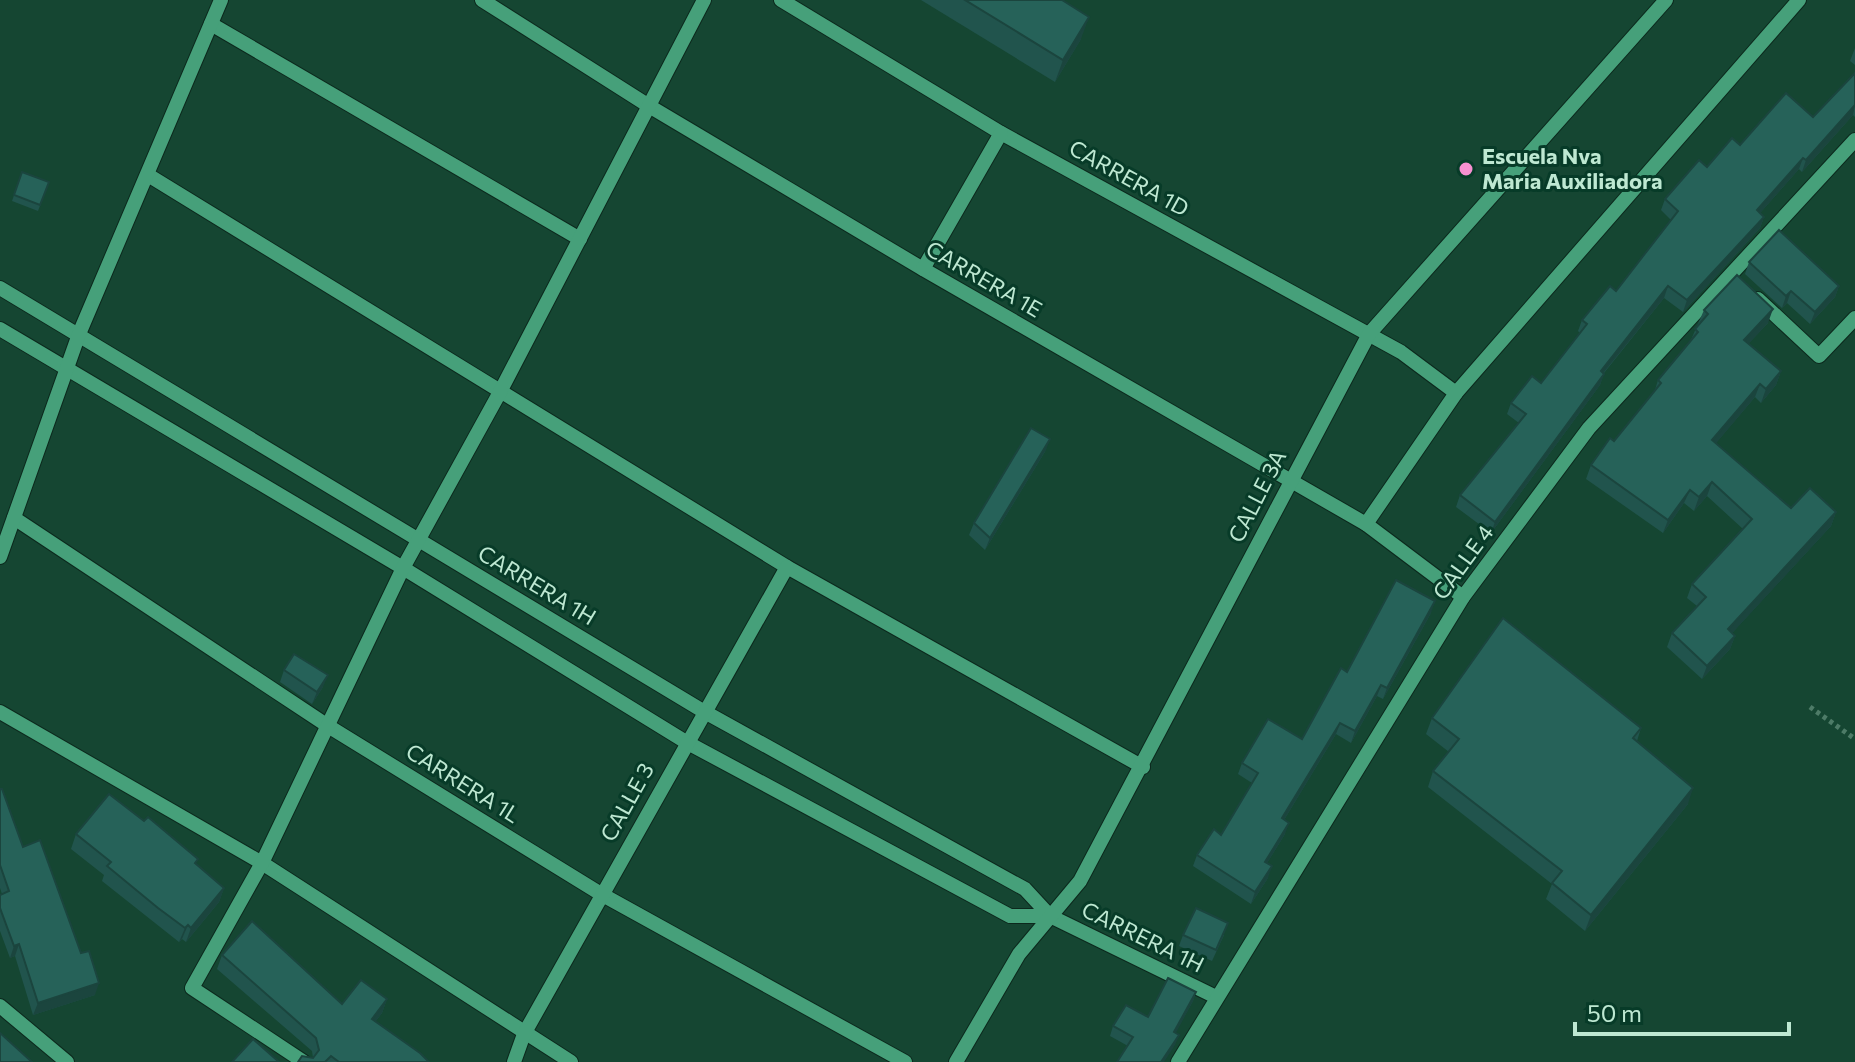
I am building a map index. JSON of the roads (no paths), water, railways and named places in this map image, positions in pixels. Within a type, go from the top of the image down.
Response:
[{"type":"street","points":[[0,557],[79,334],[221,0]]},
{"type":"street","name":"CARRERA 1E","points":[[482,0],[649,106],[923,269],[1366,524],[1463,597]]},
{"type":"street","points":[[304,1062],[192,988],[262,863],[403,568],[500,392],[704,0]]},
{"type":"street","name":"CARRERA 1D","points":[[781,0],[1001,133],[1401,352],[1456,393]]},
{"type":"street","name":"CALLE 3A","points":[[956,1062],[1019,954],[1080,881],[1143,767],[1289,480],[1369,334],[1666,0]]},
{"type":"street","points":[[1366,524],[1456,393],[1799,0]]},
{"type":"street","points":[[211,24],[580,239]]},
{"type":"street","points":[[923,269],[1001,133]]},
{"type":"street","name":"CALLE 4","points":[[1178,1062],[1463,597],[1589,428],[1855,140]]},
{"type":"street","points":[[148,175],[787,567],[1143,767]]},
{"type":"street","points":[[1732,275],[1819,356],[1855,318]]},
{"type":"street","name":"CARRERA 1H","points":[[0,288],[703,711],[1025,889],[1050,916],[1216,997]]},
{"type":"street","name":"CARRERA 1H","points":[[0,329],[403,568],[686,742],[1010,916],[1050,916]]},
{"type":"street","name":"CARRERA 1L","points":[[14,518],[328,726],[601,894],[905,1062]]},
{"type":"street","name":"CALLE 3","points":[[514,1062],[524,1034],[601,894],[787,567]]},
{"type":"street","points":[[0,712],[262,863],[571,1062]]},
{"type":"street","points":[[0,1006],[67,1062]]},
{"type":"place","name":"Escuela Nva Maria Auxiliadora","points":[[1466,169]]}]
